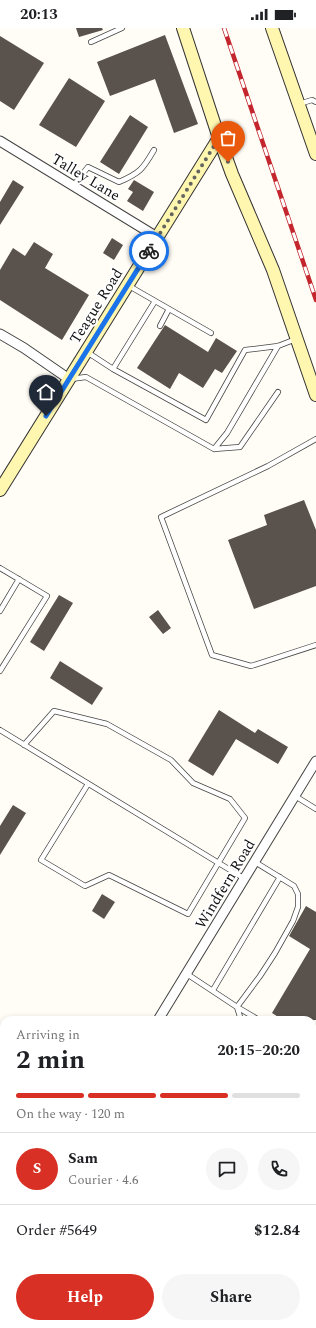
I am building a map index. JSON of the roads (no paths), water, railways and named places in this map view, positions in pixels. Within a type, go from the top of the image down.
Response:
[{"type":"street","points":[[183,28],[232,174],[273,270],[316,395]]},
{"type":"street","points":[[272,28],[316,154]]},
{"type":"street","name":"Teague Road","points":[[0,490],[219,138]]},
{"type":"street","name":"Talley Lane","points":[[0,141],[157,237]]},
{"type":"street","points":[[0,334],[24,348],[69,379]]},
{"type":"street","name":"Windfern Road","points":[[161,1016],[316,761]]},
{"type":"lane","points":[[91,42],[122,28]]},
{"type":"lane","points":[[298,104],[312,100],[316,102]]},
{"type":"lane","points":[[73,186],[88,167],[119,182],[131,177],[144,168],[154,150]]},
{"type":"lane","points":[[128,285],[211,333]]},
{"type":"lane","points":[[113,369],[155,301]]},
{"type":"lane","points":[[160,326],[169,309]]},
{"type":"lane","points":[[86,351],[113,369],[206,420],[245,350],[278,346],[297,338]]},
{"type":"lane","points":[[214,450],[227,433],[278,346]]},
{"type":"lane","points":[[69,379],[86,377],[214,450],[240,447],[278,392]]},
{"type":"lane","points":[[316,439],[268,466],[161,517],[212,655],[251,666],[316,645]]},
{"type":"lane","points":[[0,568],[47,596],[0,671]]},
{"type":"lane","points":[[0,612],[20,579]]},
{"type":"lane","points":[[24,745],[54,712],[107,724],[171,760],[193,783],[230,799],[245,818],[188,914],[109,875],[85,886],[41,860],[88,784]]},
{"type":"lane","points":[[0,730],[245,879]]},
{"type":"lane","points":[[295,796],[316,809]]},
{"type":"lane","points":[[237,1006],[275,954],[293,921],[298,907],[298,894],[294,886],[255,862]]},
{"type":"lane","points":[[212,990],[280,877]]},
{"type":"lane","points":[[187,974],[253,1016]]},
{"type":"lane","points":[[237,1006],[240,1016]]},
{"type":"railway","points":[[224,28],[316,300]]}]
